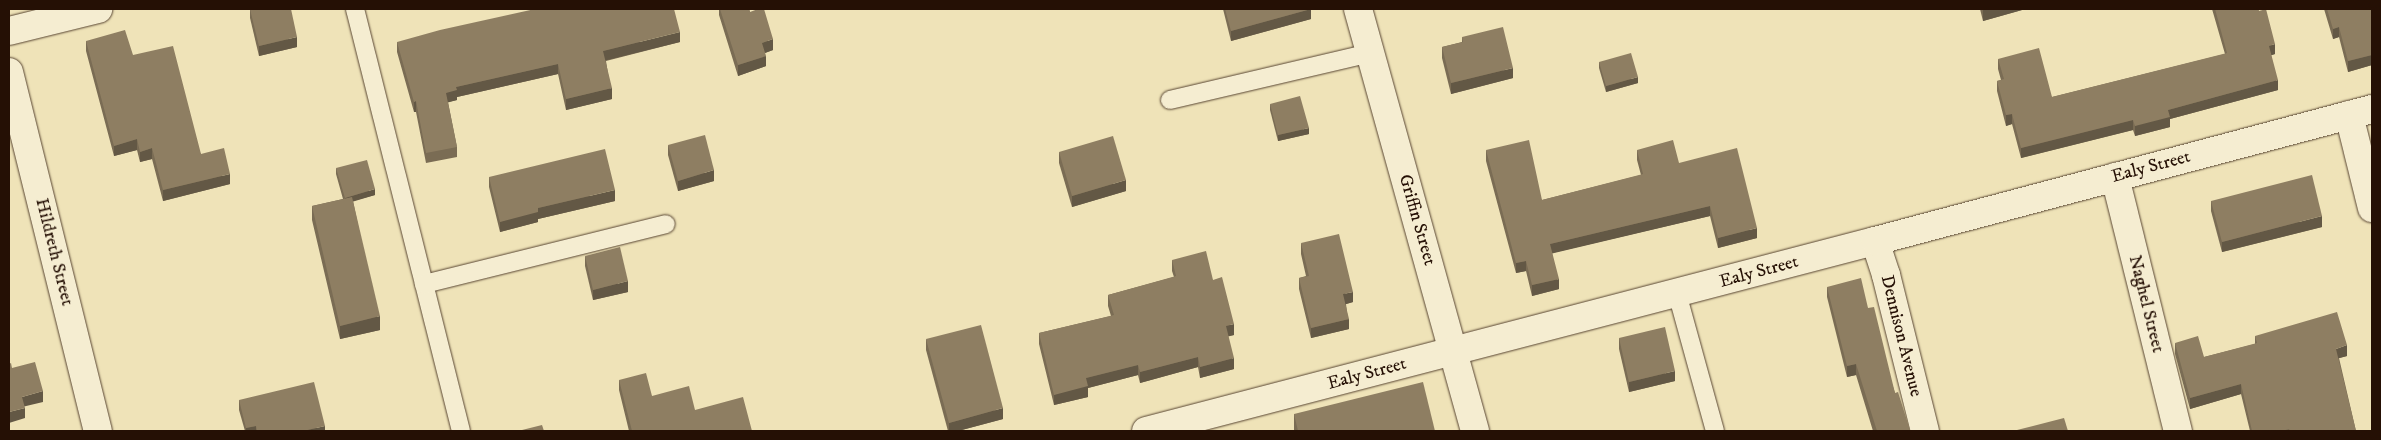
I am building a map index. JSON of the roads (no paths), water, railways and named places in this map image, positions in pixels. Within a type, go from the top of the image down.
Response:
[{"type":"street","points":[[9,31],[98,9]]},
{"type":"street","name":"Griffin Street","points":[[1358,9],[1475,431]]},
{"type":"street","name":"Hildreth Street","points":[[9,72],[98,431]]},
{"type":"street","points":[[2361,112],[2372,208]]},
{"type":"street","name":"Ealy Street","points":[[1146,431],[1678,293],[2361,112]]},
{"type":"street","name":"Naghel Street","points":[[2115,177],[2178,431]]},
{"type":"street","name":"Dennison Avenue","points":[[1875,241],[1886,275],[1925,431]]},
{"type":"lane","points":[[355,9],[461,431]]},
{"type":"lane","points":[[1170,100],[1370,53]]},
{"type":"lane","points":[[424,284],[666,224]]},
{"type":"lane","points":[[1678,293],[1715,431]]}]
